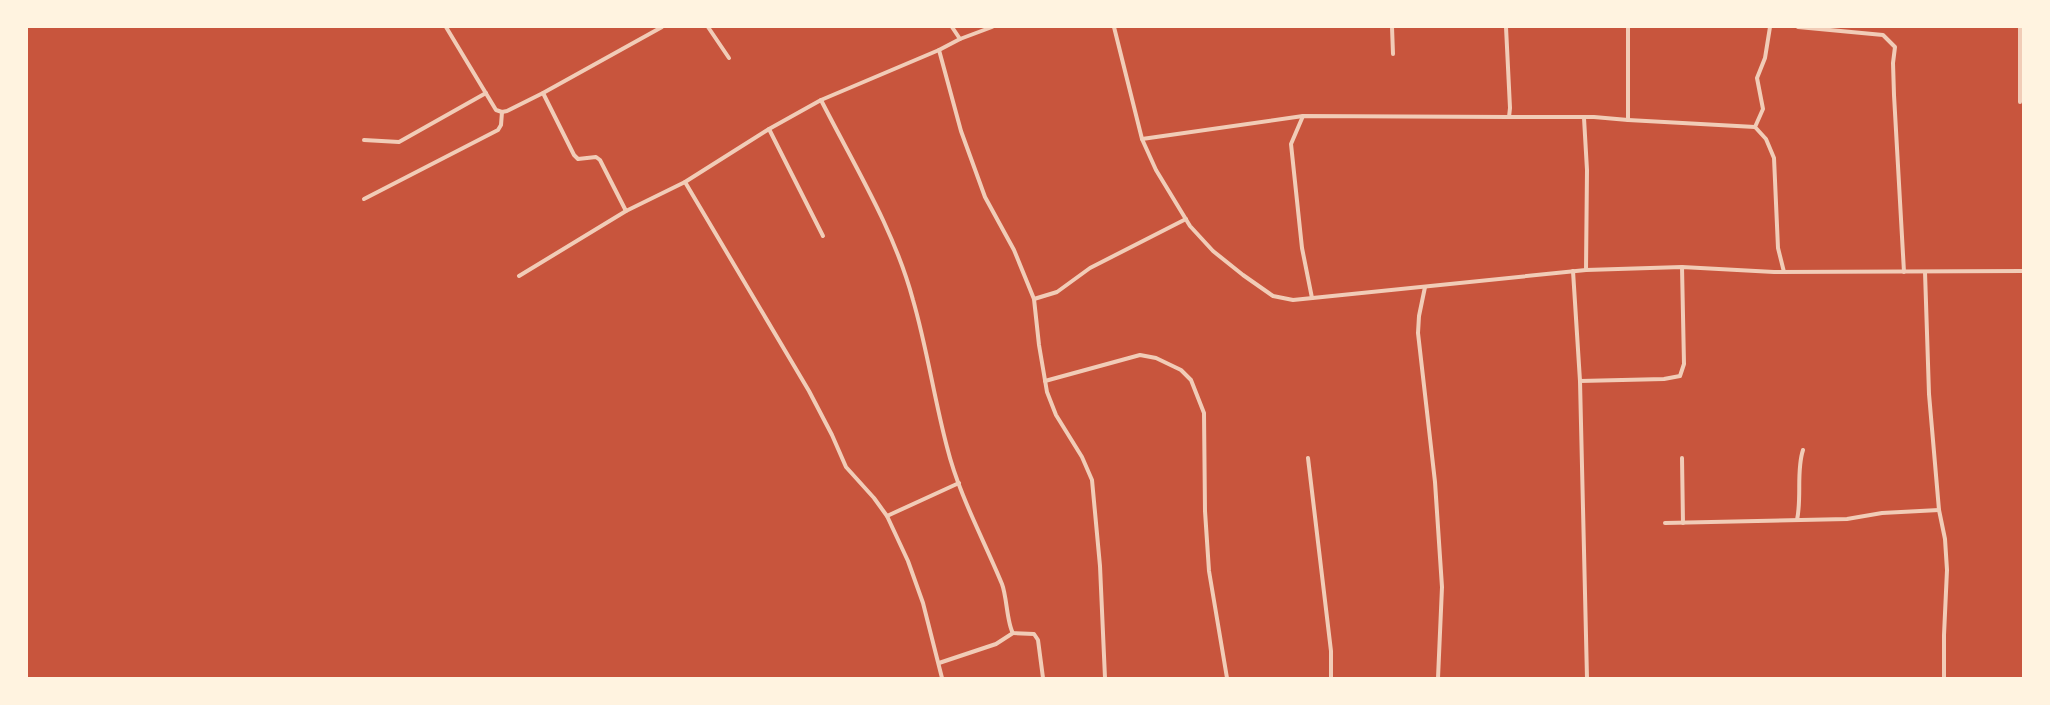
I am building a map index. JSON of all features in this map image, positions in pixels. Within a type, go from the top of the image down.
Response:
[{"type":"street","points":[[446,27],[496,110],[502,112],[542,93],[662,27]]},
{"type":"street","points":[[708,27],[729,58]]},
{"type":"street","points":[[952,27],[960,39]]},
{"type":"street","points":[[519,276],[626,211],[685,182],[769,129],[821,100],[939,50],[960,39],[992,27]]},
{"type":"street","points":[[1114,27],[1123,68],[1142,139],[1156,170],[1190,226],[1213,251],[1272,296],[1293,300],[1586,270],[1682,267],[1784,272],[2023,271]]},
{"type":"street","points":[[1392,27],[1393,54]]},
{"type":"street","points":[[1506,27],[1509,117]]},
{"type":"street","points":[[1628,27],[1628,120]]},
{"type":"street","points":[[1754,127],[1763,109],[1757,78],[1765,58],[1770,27]]},
{"type":"street","points":[[1798,27],[1883,35],[1895,47],[1893,63],[1894,95],[1904,272]]},
{"type":"street","points":[[2020,27],[2020,102]]},
{"type":"street","points":[[939,50],[961,131],[985,197],[1014,250],[1034,299],[1045,381],[1056,415],[1082,457],[1092,480],[1100,566],[1105,678]]},
{"type":"street","points":[[364,140],[399,142],[486,92]]},
{"type":"street","points":[[542,93],[574,155],[578,159],[596,157],[600,160],[626,211]]},
{"type":"street","points":[[821,100],[883,218],[913,299],[947,448],[975,525],[1002,586],[1011,630],[1013,633]]},
{"type":"street","points":[[364,199],[498,130],[501,125],[502,112]]},
{"type":"street","points":[[1142,139],[1303,116],[1594,117],[1754,127],[1766,139],[1774,158],[1778,248],[1784,272]]},
{"type":"street","points":[[1303,116],[1291,144],[1302,248],[1312,298]]},
{"type":"street","points":[[1584,118],[1587,170],[1586,270]]},
{"type":"street","points":[[769,129],[823,236]]},
{"type":"street","points":[[685,182],[809,392],[832,435],[846,467],[874,498],[887,516],[908,561],[923,603],[942,678]]},
{"type":"street","points":[[1034,299],[1056,292],[1090,268],[1186,219]]},
{"type":"street","points":[[1580,382],[1680,376],[1684,364],[1682,267]]},
{"type":"street","points":[[1573,271],[1580,382],[1587,678]]},
{"type":"street","points":[[1925,272],[1929,394],[1939,510],[1945,539],[1947,570],[1944,678]]},
{"type":"street","points":[[1425,287],[1419,316],[1418,333],[1435,482],[1442,587],[1438,678]]},
{"type":"street","points":[[1045,381],[1140,355],[1156,358],[1181,370],[1191,380],[1204,413],[1205,511],[1209,570],[1227,678]]},
{"type":"street","points":[[1796,520],[1800,504],[1800,459],[1803,450]]},
{"type":"street","points":[[1308,458],[1331,651],[1331,678]]},
{"type":"street","points":[[1682,458],[1683,524]]},
{"type":"street","points":[[887,516],[959,483]]},
{"type":"street","points":[[1665,523],[1683,524],[1733,520],[1847,519],[1882,513],[1939,510]]},
{"type":"street","points":[[939,663],[996,644],[1013,633],[1034,634],[1038,640],[1043,678]]}]
